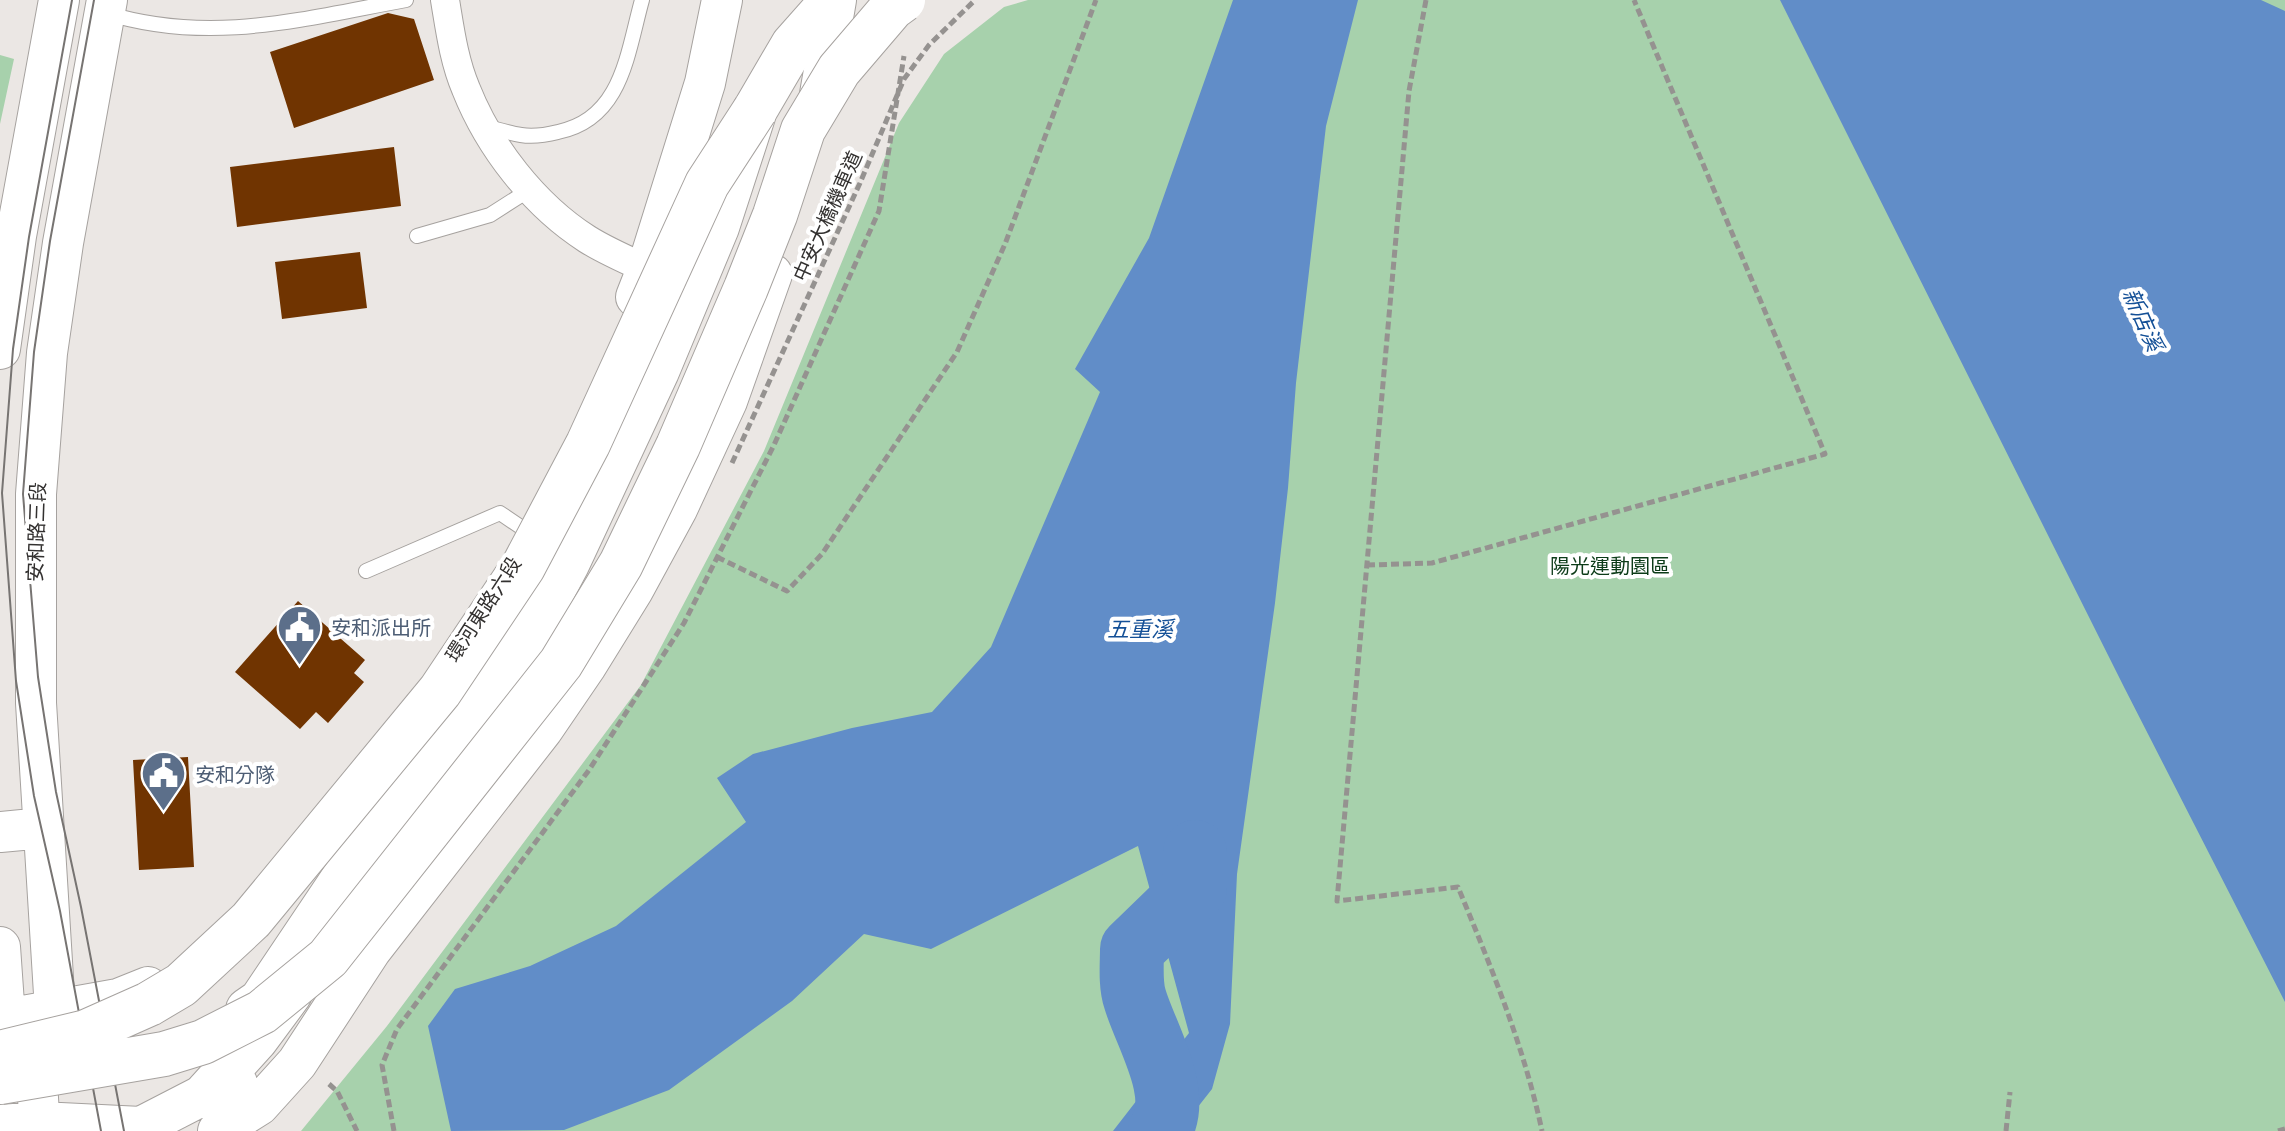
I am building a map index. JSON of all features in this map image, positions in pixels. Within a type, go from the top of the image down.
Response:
[{"type":"highway","points":[[8,1048],[86,1032],[149,1004],[181,985],[251,920],[440,691],[523,567],[588,444],[707,184],[793,45],[834,0]]},
{"type":"highway","points":[[8,1048],[205,1038],[261,1001],[366,870],[476,751],[549,644],[599,545],[742,232],[839,70],[892,8],[903,0]]},
{"type":"highway","points":[[212,1112],[366,870],[548,602],[657,371],[717,227],[755,110]]},
{"type":"highway","points":[[8,1048],[164,1054],[203,1042],[262,1012],[328,958],[561,663],[621,564],[678,446],[746,288],[775,215],[803,130]]},
{"type":"main road","name":"環河東路六段","points":[[55,1010],[118,999],[192,969],[224,939],[350,790],[443,671],[531,534],[566,472],[647,269],[705,83],[722,0]]},
{"type":"main road","points":[[0,1125],[141,1127],[212,1112],[237,1083],[371,950],[543,729],[594,653],[677,509],[727,401],[779,255],[827,66],[834,0]]},
{"type":"main road","points":[[0,349],[54,4]]},
{"type":"main road","name":"安和路三段","points":[[8,1048],[55,1010],[43,828],[34,608],[36,494],[50,337],[63,243],[105,6]]},
{"type":"main road","points":[[0,832],[43,828]]},
{"type":"main road","name":"安和路三段","points":[[0,947],[8,1048],[48,1128]]},
{"type":"street","points":[[445,0],[453,49],[465,89],[506,162],[529,190],[584,237],[647,269]]},
{"type":"lane","points":[[105,6],[160,26],[250,28],[406,0]]},
{"type":"lane","points":[[484,126],[523,135],[545,135],[589,121],[605,107],[619,81],[642,0]]},
{"type":"lane","points":[[417,236],[490,215],[529,190]]},
{"type":"lane","points":[[366,571],[500,513],[531,534]]},
{"type":"path","name":"中安大橋機車道","points":[[732,463],[904,79],[929,45],[975,0]]},
{"type":"path","points":[[717,557],[787,591],[822,554],[957,352],[1005,244],[1096,0]]},
{"type":"path","points":[[1426,0],[1409,91],[1337,901],[1458,887],[1507,1005],[1534,1092],[1542,1131]]},
{"type":"path","points":[[1367,565],[1432,563],[1825,454],[1634,0]]},
{"type":"path","points":[[326,1081],[337,1091],[357,1131]]},
{"type":"path","points":[[2006,1131],[2010,1092]]},
{"type":"path","points":[[2278,1131],[2285,1129]]},
{"type":"green space","name":"陽光運動園區","points":[[1028,0],[2285,0],[2285,1131],[301,1131],[387,1026],[641,685],[764,451],[899,123],[944,54],[1004,7]]},
{"type":"green space","points":[[0,55],[14,59],[0,124]]},
{"type":"water","points":[[1233,0],[1358,0],[1326,126],[1296,383],[1275,603],[1237,874],[1230,1024],[1212,1089],[1179,1131],[1113,1131],[1189,1033],[1138,846],[931,949],[864,934],[792,1001],[669,1090],[564,1130],[451,1131],[428,1026],[455,989],[530,966],[616,926],[746,822],[717,778],[753,754],[852,728],[932,712],[991,647],[1100,392],[1075,369],[1149,238]]},
{"type":"water","name":"新店溪","points":[[1780,0],[2261,0],[2285,11],[2285,1002],[2125,689]]},
{"type":"building","points":[[388,13],[414,19],[434,80],[294,128],[270,52]]},
{"type":"building","points":[[394,147],[401,206],[237,227],[230,167]]},
{"type":"building","points":[[360,252],[367,308],[282,319],[275,262]]},
{"type":"building","name":"安和派出所","points":[[298,601],[365,660],[354,673],[364,682],[328,723],[316,712],[300,729],[235,672]]},
{"type":"building","name":"安和分隊","points":[[188,757],[194,867],[139,870],[133,760]]},
{"type":"waterway","name":"五重溪","points":[[1160,1131],[1166,1116],[1165,1083],[1133,993],[1132,949],[1195,888],[1195,852]]},
{"type":"tram line","points":[[72,0],[29,237],[13,349],[2,493],[16,681],[34,796],[60,911],[101,1131]]},
{"type":"tram line","points":[[94,0],[50,241],[34,352],[23,494],[38,677],[56,792],[124,1131]]},
{"type":"place","name":"安和派出所","points":[[300,666]]},
{"type":"place","name":"安和分隊","points":[[164,813]]}]
